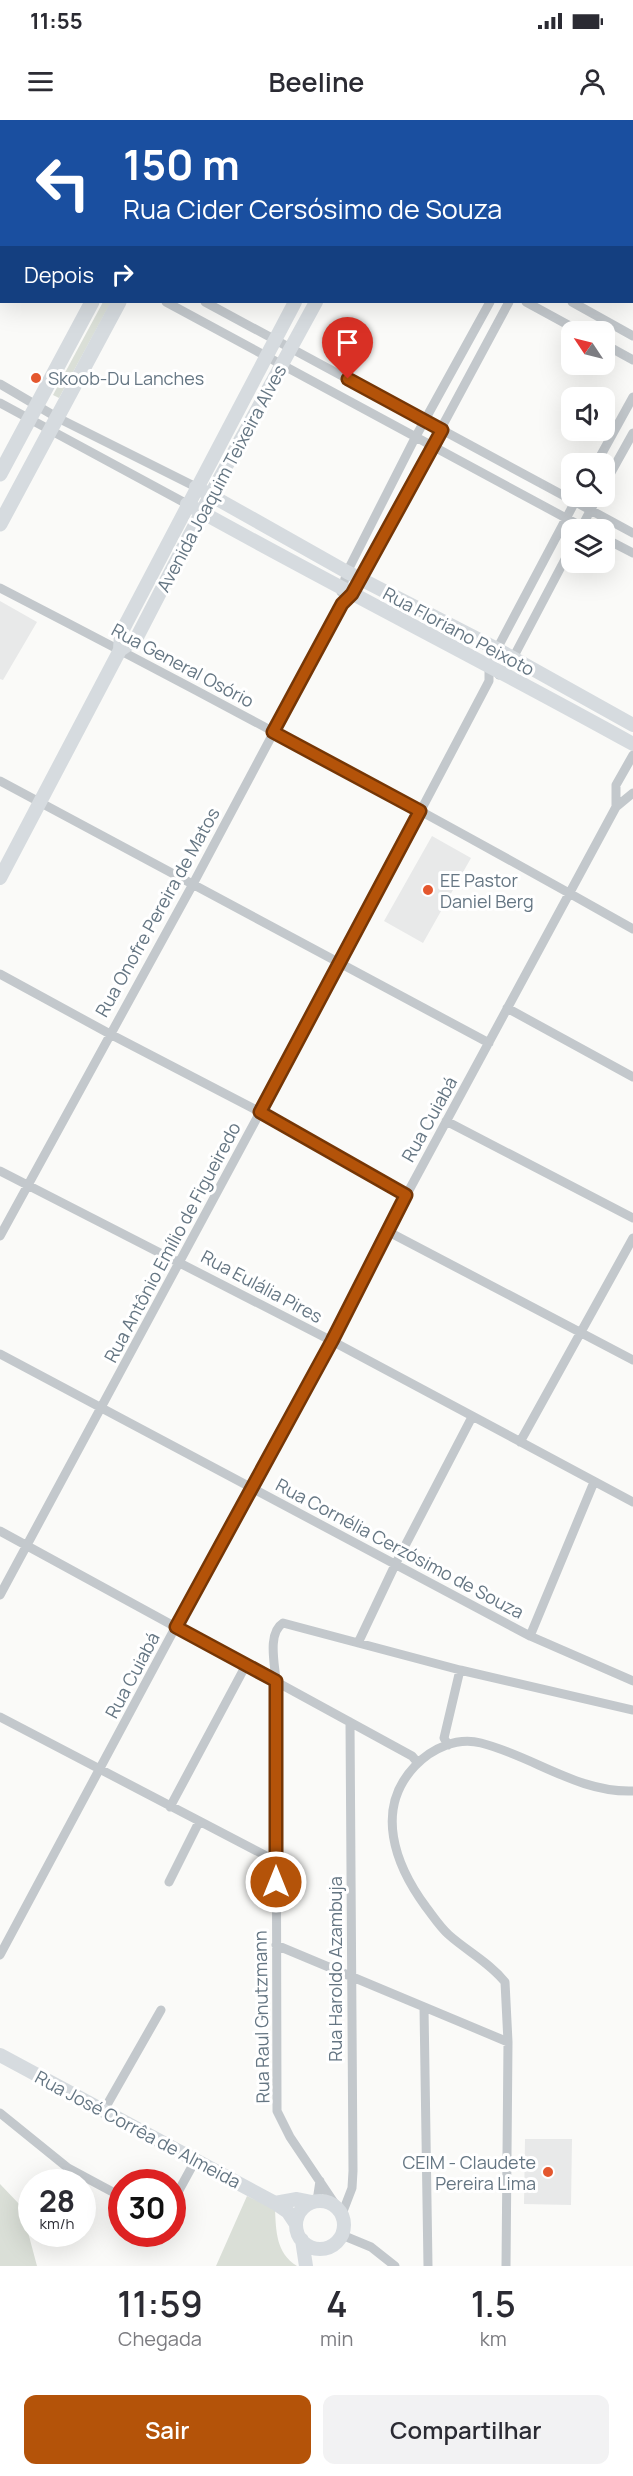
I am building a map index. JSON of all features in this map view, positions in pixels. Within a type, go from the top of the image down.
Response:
[{"type":"main road","points":[[0,474],[91,303]]},
{"type":"main road","points":[[0,524],[118,303]]},
{"type":"street","points":[[168,303],[415,438],[570,519]]},
{"type":"street","points":[[207,303],[442,430],[561,491]]},
{"type":"street","name":"Avenida Joaquim Teixeira Alves","points":[[0,878],[41,804],[120,650],[121,633],[187,504],[294,303]]},
{"type":"street","name":"Avenida Joaquim Teixeira Alves","points":[[120,650],[136,639],[211,494],[315,303]]},
{"type":"street","name":"Rua Onofre Pereira de Matos","points":[[0,1236],[192,884],[345,595],[415,438],[489,303]]},
{"type":"street","name":"Rua Onofre Pereira de Matos","points":[[345,595],[354,576],[442,430],[508,303]]},
{"type":"street","points":[[528,303],[561,321]]},
{"type":"street","points":[[574,303],[633,336]]},
{"type":"street","points":[[615,350],[633,360]]},
{"type":"street","name":"Rua Floriano Peixoto","points":[[0,384],[58,418],[211,494],[354,576],[497,649],[633,725]]},
{"type":"street","points":[[602,453],[633,397]]},
{"type":"street","name":"Rua Floriano Peixoto","points":[[0,404],[202,512],[345,595],[503,672],[633,744]]},
{"type":"street","points":[[615,465],[633,433]]},
{"type":"street","name":"Rua Antônio Emílio de Figueiredo","points":[[0,1595],[341,962],[489,681],[489,665],[573,507]]},
{"type":"street","points":[[586,507],[633,533]]},
{"type":"street","points":[[587,519],[592,507]]},
{"type":"street","points":[[615,544],[633,554]]},
{"type":"street","name":"Rua Antônio Emílio de Figueiredo","points":[[489,681],[503,672],[513,658],[561,567]]},
{"type":"street","name":"Rua General Osório","points":[[0,588],[420,811],[633,929]]},
{"type":"street","name":"Rua Cuiabá","points":[[616,807],[616,785],[633,755]]},
{"type":"street","points":[[0,781],[489,1043]]},
{"type":"street","name":"Rua Cuiabá","points":[[0,1956],[251,1486],[332,1341],[406,1195],[569,893],[616,807],[633,794]]},
{"type":"street","points":[[0,974],[260,1112],[406,1195]]},
{"type":"street","points":[[507,1008],[633,1077]]},
{"type":"street","points":[[446,1121],[633,1218]]},
{"type":"street","name":"Rua Eulália Pires","points":[[0,1171],[332,1341],[471,1418],[633,1502]]},
{"type":"street","points":[[387,1231],[633,1360]]},
{"type":"street","points":[[520,1442],[633,1238]]},
{"type":"street","name":"Rua Cornélia Cerzósimo de Souza","points":[[0,1354],[530,1636],[633,1681]]},
{"type":"street","points":[[471,1418],[395,1565],[358,1643],[460,1670],[633,1710]]},
{"type":"street","points":[[530,1636],[594,1482]]},
{"type":"street","points":[[0,1531],[412,1756],[418,1763]]},
{"type":"street","name":"Rua Raul Gnutzmann","points":[[340,2212],[290,2137],[278,2111],[274,1634],[277,1626],[283,1623],[358,1643]]},
{"type":"street","points":[[170,1807],[246,1665]]},
{"type":"street","points":[[448,1745],[444,1738],[460,1670]]},
{"type":"street","points":[[0,1717],[276,1861]]},
{"type":"street","name":"Rua Haroldo Azambuja","points":[[340,2212],[352,2188],[350,1722]]},
{"type":"street","points":[[506,2266],[508,2042],[505,1982],[449,1935],[409,1883],[399,1861],[392,1828],[394,1799],[404,1780],[418,1763],[448,1745],[461,1742],[482,1743],[598,1789],[633,1791]]},
{"type":"street","points":[[169,1882],[199,1822]]},
{"type":"street","points":[[276,1945],[508,2042]]},
{"type":"street","points":[[424,2007],[428,2266]]},
{"type":"street","points":[[104,2110],[161,2010]]},
{"type":"street","name":"Rua José Corrêa de Almeida","points":[[0,2055],[275,2203],[288,2212],[296,2224]]},
{"type":"street","points":[[0,2113],[68,2168],[108,2189]]},
{"type":"street","points":[[186,2177],[195,2161]]},
{"type":"street","points":[[309,2266],[296,2224],[301,2211],[315,2202],[320,2181]]},
{"type":"street","points":[[275,2203],[297,2199],[329,2203],[340,2212],[344,2224],[342,2235],[338,2241],[325,2248],[309,2266]]},
{"type":"street","points":[[342,2235],[371,2247],[395,2266]]},
{"type":"street","points":[[302,2240],[312,2248],[325,2248]]},
{"type":"shaded area","points":[[102,303],[110,303],[59,398],[53,395]]},
{"type":"shaded area","points":[[0,601],[37,622],[3,680],[0,679]]},
{"type":"shaded area","name":"EE Pastor Daniel Berg","points":[[432,836],[471,858],[423,943],[384,921]]},
{"type":"shaded area","name":"CEIM - Claudete Pereira Lima","points":[[525,2139],[572,2139],[571,2205],[524,2204]]},
{"type":"shaded area","points":[[0,2184],[18,2203],[18,2247],[32,2247],[37,2266],[0,2266]]},
{"type":"shaded area","points":[[247,2196],[275,2209],[278,2241],[285,2255],[297,2266],[216,2266]]},
{"type":"place","name":"Skoob-Du Lanches","points":[[36,378]]},
{"type":"place","name":"EE Pastor Daniel Berg","points":[[428,890]]},
{"type":"place","name":"CEIM - Claudete Pereira Lima","points":[[548,2172]]},
{"type":"route","points":[[276,1882],[276,1681],[176,1627],[332,1341],[406,1195],[260,1112],[420,811],[273,732],[342,604],[352,594],[442,430],[348,379]]}]
